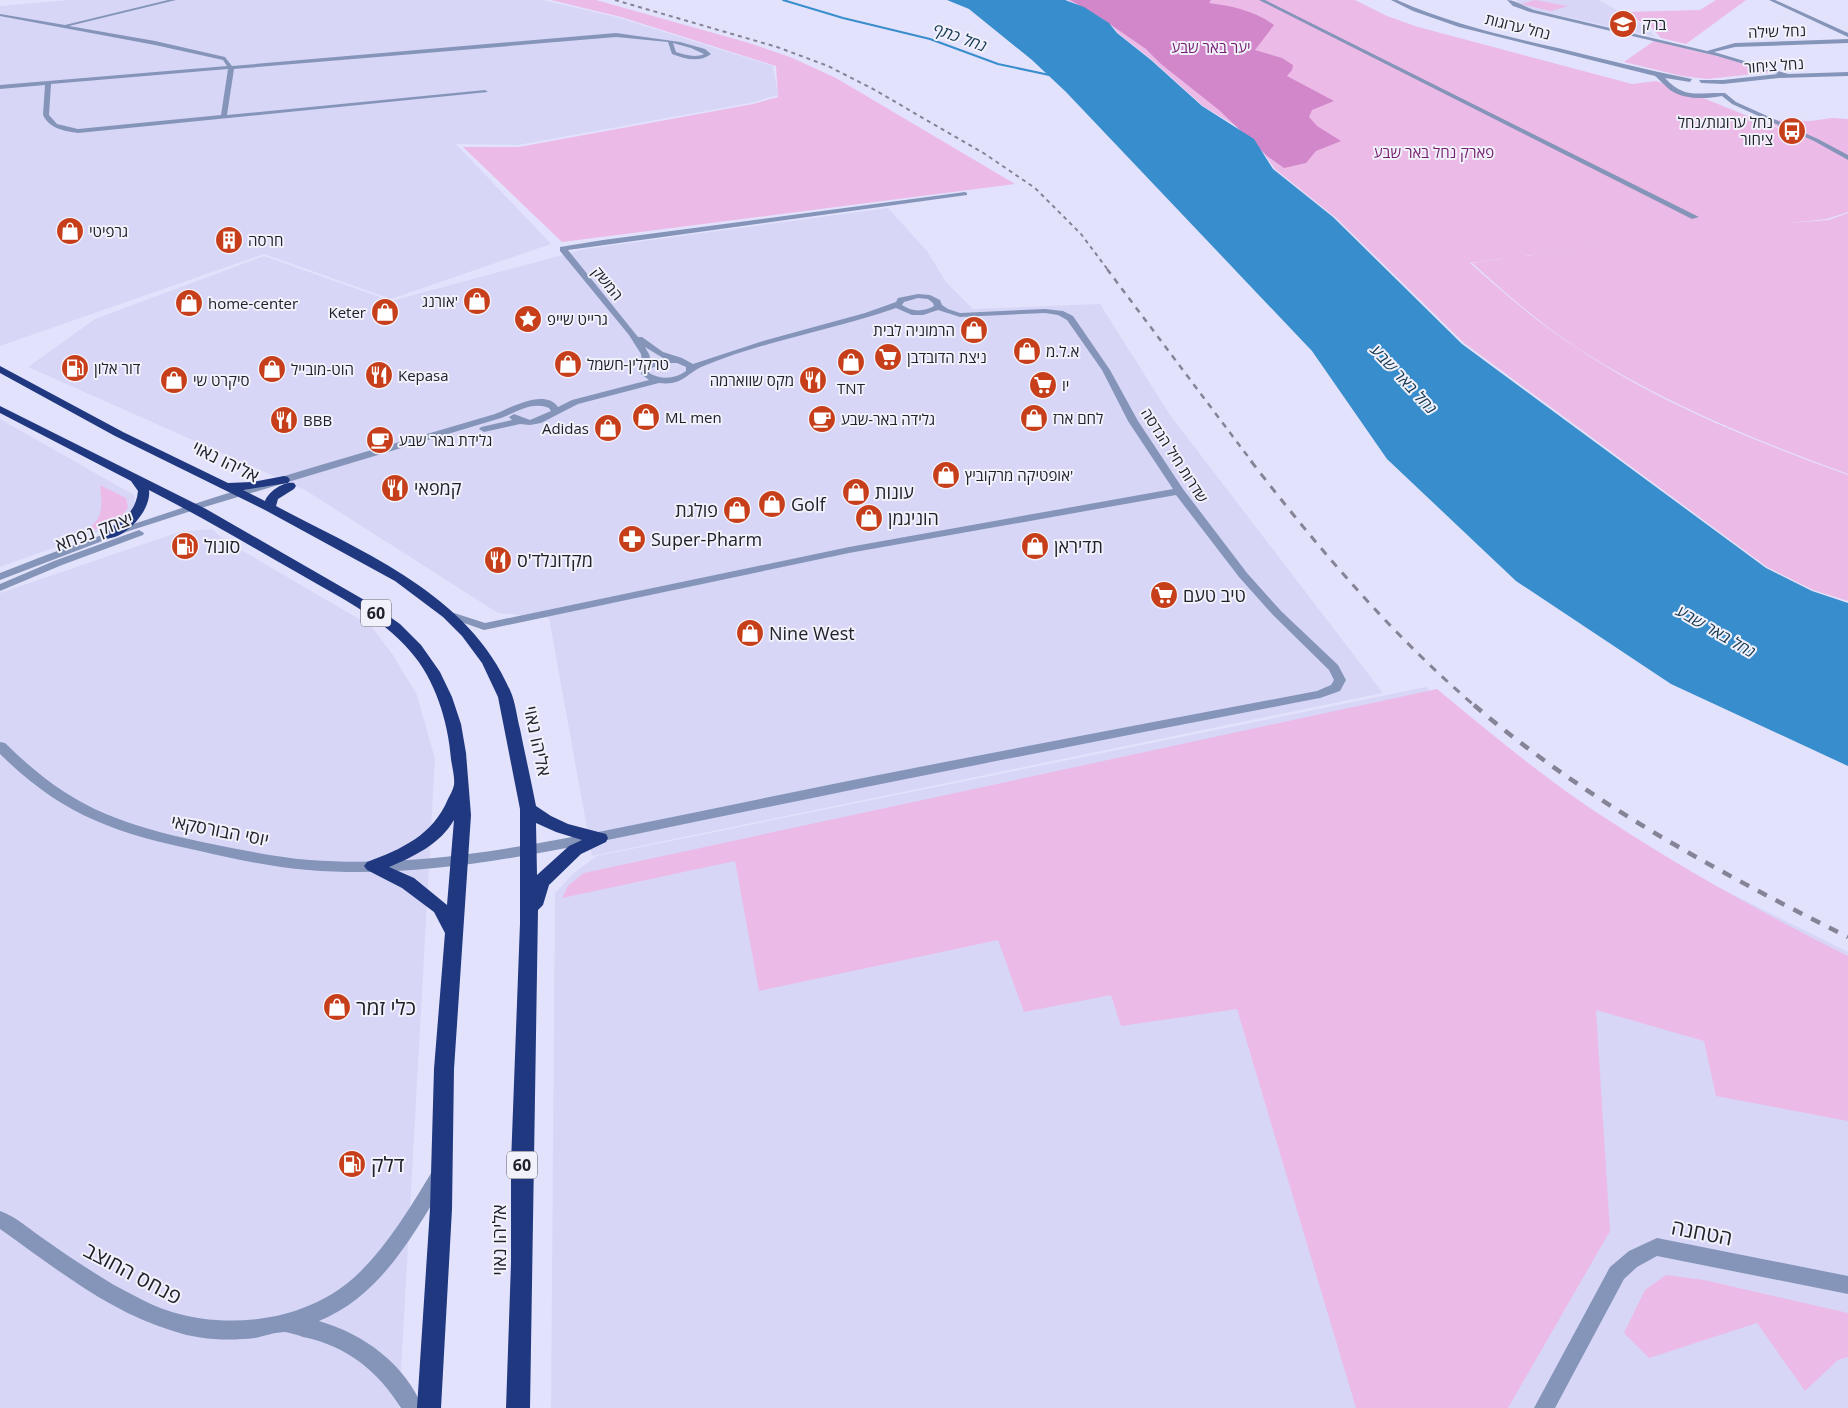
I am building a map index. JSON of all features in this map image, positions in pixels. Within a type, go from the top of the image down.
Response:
[{"type":"highway","name":"אליהו נאוי","points":[[0,370],[119,434],[245,495],[400,578],[448,614],[467,633],[489,662],[505,697],[528,809],[529,923],[522,1164],[522,1263],[518,1408]]},
{"type":"highway","name":"60","points":[[0,409],[196,510],[382,616],[424,657],[437,678],[455,736],[462,773],[463,815],[444,1069],[442,1173],[429,1408]]},
{"type":"highway","points":[[107,535],[123,527],[142,508],[144,491],[136,479]]},
{"type":"highway","points":[[224,486],[287,483]]},
{"type":"highway","points":[[268,507],[273,497],[287,483]]},
{"type":"highway","points":[[373,866],[419,846],[438,830],[446,820],[462,784]]},
{"type":"highway","points":[[528,809],[540,819],[563,830],[600,838]]},
{"type":"highway","points":[[529,923],[540,882],[576,850],[600,838]]},
{"type":"highway","points":[[373,866],[408,883],[440,907],[455,935]]},
{"type":"street","points":[[63,26],[174,0]]},
{"type":"street","points":[[1261,0],[1695,217]]},
{"type":"street","name":"נחל ערוגות","points":[[1393,0],[1421,12],[1473,28],[1639,70],[1690,80]]},
{"type":"street","points":[[1509,0],[1515,5],[1532,11],[1708,52],[1790,76]]},
{"type":"street","name":"נחל שילה","points":[[1771,0],[1848,35]]},
{"type":"street","points":[[0,15],[225,59],[231,68],[224,117]]},
{"type":"street","points":[[0,87],[616,35],[648,37],[670,42],[696,48],[705,50],[708,54],[704,57],[685,57],[674,53],[670,42]]},
{"type":"street","name":"נחל שילה","points":[[1708,52],[1735,45],[1848,41]]},
{"type":"street","name":"נחל ערוגות","points":[[1639,70],[1662,78],[1670,88],[1701,96]]},
{"type":"street","name":"נחל ציחור","points":[[1702,81],[1723,82],[1790,76],[1848,76]]},
{"type":"street","name":"נחל ציחור","points":[[1701,96],[1724,92],[1734,85],[1764,81],[1848,76]]},
{"type":"street","points":[[1668,84],[1675,81],[1702,81],[1724,92],[1745,108]]},
{"type":"street","points":[[48,83],[46,115],[48,120],[63,129],[85,130],[484,92]]},
{"type":"street","points":[[1701,96],[1745,108],[1816,140],[1848,158]]},
{"type":"street","name":"המשק","points":[[646,369],[645,354],[632,334],[563,249],[603,242],[965,194]]},
{"type":"street","name":"שדרות חיל הנדסה","points":[[898,304],[906,298],[924,296],[934,299],[938,306],[945,311],[960,315],[1045,311],[1067,316],[1106,370],[1133,421],[1179,492],[1243,576],[1277,613],[1321,654],[1338,674],[1340,680],[1336,688],[1320,694]]},
{"type":"street","points":[[196,510],[492,427],[520,421],[541,421],[550,417],[555,411],[575,402],[658,380],[677,379],[687,374],[691,369],[734,353],[850,320],[898,304],[900,308],[907,312]]},
{"type":"street","points":[[850,320],[907,312],[924,313],[938,306]]},
{"type":"street","name":"המשק","points":[[632,334],[660,354],[674,360]]},
{"type":"street","points":[[287,483],[514,410],[522,405],[560,398],[617,383],[659,361],[683,361],[734,353]]},
{"type":"street","points":[[683,361],[691,369]]},
{"type":"street","points":[[646,369],[648,377],[658,380]]},
{"type":"street","points":[[540,402],[553,406],[555,411]]},
{"type":"street","points":[[514,410],[513,417],[520,421]]},
{"type":"street","points":[[448,614],[484,627],[849,550],[1179,492]]},
{"type":"street","name":"יצחק נפחא","points":[[0,577],[107,535],[196,510]]},
{"type":"street","name":"יצחק נפחא","points":[[0,588],[66,560],[196,510]]},
{"type":"street","name":"יוסי הבורסקאי","points":[[0,746],[25,771],[85,812],[153,836],[223,851],[290,862],[324,866],[373,866],[459,862],[600,838],[674,821],[952,765],[1320,694]]},
{"type":"street","name":"פנחס החוצב","points":[[0,1219],[96,1284],[148,1312],[181,1325],[206,1330],[242,1330],[286,1324],[335,1304],[367,1276],[403,1233],[442,1173]]},
{"type":"street","name":"הטחנה","points":[[1544,1408],[1617,1273],[1630,1259],[1644,1252],[1657,1247],[1848,1285]]},
{"type":"street","name":"פנחס החוצב","points":[[286,1324],[329,1333],[353,1343],[379,1363],[392,1377],[413,1408]]},
{"type":"shaded area","points":[[69,0],[543,0],[616,17],[773,66],[778,95],[750,103],[518,145],[456,144],[551,244],[391,299],[264,254],[0,346],[0,6]]},
{"type":"shaded area","points":[[1516,0],[1599,0],[1646,26],[1655,37],[1531,9],[1521,6]]},
{"type":"shaded area","points":[[888,208],[927,251],[946,282],[973,309],[1100,304],[1170,415],[1383,693],[592,856],[549,618],[498,613],[305,490],[28,367],[95,319],[264,256],[391,301],[585,249]]},
{"type":"shaded area","points":[[0,419],[134,495],[136,505],[125,519],[114,526],[0,567]]},
{"type":"shaded area","points":[[212,529],[224,540],[371,626],[393,655],[417,695],[435,759],[399,1408],[0,1408],[0,593],[179,532]]},
{"type":"shaded area","points":[[1426,687],[1501,749],[1560,794],[1676,866],[1848,952],[1848,1408],[551,1408],[555,893],[574,873],[597,856]]},
{"type":"green space","points":[[551,0],[596,0],[749,43],[790,57],[836,78],[1015,184],[562,242],[463,147],[519,147],[753,104],[778,97],[776,66],[621,17]]},
{"type":"green space","name":"פארק נחל באר שבע","points":[[1067,0],[1355,0],[1387,16],[1418,27],[1632,84],[1656,81],[1673,91],[1703,98],[1780,129],[1768,120],[1811,121],[1832,118],[1848,119],[1848,212],[1827,219],[1789,223],[1829,220],[1848,213],[1848,474],[1712,420],[1646,388],[1582,351],[1553,331],[1472,263],[1752,226],[1470,263],[1537,320],[1580,350],[1644,388],[1677,405],[1744,435],[1848,475],[1848,601],[1813,590],[1767,567],[1464,343],[1335,217],[1275,169],[1251,135],[1203,106],[1152,60],[1118,33],[1110,23],[1085,7]]},
{"type":"green space","name":"יער באר שבע","points":[[1070,0],[1211,0],[1209,3],[1235,8],[1267,20],[1274,25],[1255,50],[1282,58],[1293,65],[1292,70],[1287,76],[1334,101],[1312,110],[1309,117],[1317,126],[1341,141],[1316,151],[1306,163],[1284,168],[1267,156],[1219,110],[1161,64],[1146,49],[1101,18]]},
{"type":"green space","points":[[1535,0],[1568,6],[1551,11],[1521,4]]},
{"type":"green space","points":[[1716,0],[1746,0],[1686,44],[1661,38],[1652,28],[1623,12],[1700,10]]},
{"type":"green space","points":[[1654,41],[1737,61],[1772,72],[1707,79],[1682,76],[1624,62]]},
{"type":"green space","points":[[100,485],[126,498],[128,507],[120,518],[101,528],[80,535],[93,525],[100,514]]},
{"type":"green space","points":[[1437,689],[1545,776],[1613,823],[1729,893],[1848,956],[1848,1121],[1716,1096],[1704,1041],[1596,1010],[1610,1231],[1508,1408],[1356,1408],[1237,1009],[1121,1026],[1111,995],[1024,1012],[998,940],[759,991],[735,861],[562,898],[568,886],[584,873]]},
{"type":"green space","points":[[1666,1275],[1704,1280],[1848,1313],[1848,1357],[1838,1360],[1805,1391],[1757,1323],[1649,1358],[1624,1333],[1645,1290]]},
{"type":"water","name":"נחל באר שבע","points":[[947,0],[1065,0],[1084,7],[1109,23],[1117,33],[1151,60],[1202,106],[1254,139],[1273,169],[1333,217],[1462,344],[1766,568],[1812,591],[1848,603],[1848,766],[1671,684],[1516,581],[1387,459],[1312,351],[1066,92],[1032,60],[969,9]]},
{"type":"waterway","name":"נחל כתף","points":[[783,0],[843,18],[930,39],[998,64],[1054,76]]},
{"type":"railway","points":[[615,0],[777,47],[828,66],[873,89],[985,154],[1035,188],[1081,234],[1108,270]]},
{"type":"railway","points":[[1107,269],[1252,462]]},
{"type":"railway","points":[[1251,461],[1302,526],[1385,620],[1414,650],[1475,706]]},
{"type":"railway","points":[[1474,705],[1517,740],[1607,803],[1701,860],[1848,937]]},
{"type":"place","name":"ברק","points":[[1623,24]]},
{"type":"place","name":"נחל ערוגות/נחל ציחור","points":[[1792,131]]},
{"type":"place","name":"גרפיטי","points":[[70,231]]},
{"type":"place","name":"חרסה","points":[[229,240]]},
{"type":"place","name":"אורנג'","points":[[477,301]]},
{"type":"place","name":"home-center","points":[[189,303]]},
{"type":"place","name":"Keter","points":[[385,312]]},
{"type":"place","name":"גרייט שייפ","points":[[528,319]]},
{"type":"place","name":"הרמוניה לבית","points":[[974,330]]},
{"type":"place","name":"א.ל.מ","points":[[1027,351]]},
{"type":"place","name":"ניצת הדובדבן","points":[[888,357]]},
{"type":"place","name":"TNT","points":[[851,362]]},
{"type":"place","name":"טרקלין-חשמל","points":[[568,364]]},
{"type":"place","name":"דור אלון","points":[[75,368]]},
{"type":"place","name":"הוט-מובייל","points":[[272,369]]},
{"type":"place","name":"Kepasa","points":[[379,375]]},
{"type":"place","name":"סיקרט שי","points":[[174,380]]},
{"type":"place","name":"מקס שווארמה","points":[[813,380]]},
{"type":"place","name":"יו","points":[[1043,385]]},
{"type":"place","name":"ML men","points":[[646,417]]},
{"type":"place","name":"לחם ארז","points":[[1034,418]]},
{"type":"place","name":"גלידה באר-שבע","points":[[822,419]]},
{"type":"place","name":"BBB","points":[[284,420]]},
{"type":"place","name":"Adidas","points":[[608,428]]},
{"type":"place","name":"גלידת באר שבע","points":[[380,440]]},
{"type":"place","name":"אופטיקה מרקוביץ'","points":[[946,475]]},
{"type":"place","name":"קמפאי","points":[[395,488]]},
{"type":"place","name":"עונות","points":[[856,492]]},
{"type":"place","name":"Golf","points":[[772,504]]},
{"type":"place","name":"פולגת","points":[[737,510]]},
{"type":"place","name":"הוניגמן","points":[[869,518]]},
{"type":"place","name":"Super-Pharm","points":[[632,539]]},
{"type":"place","name":"סונול","points":[[185,546]]},
{"type":"place","name":"תדיראן","points":[[1035,546]]},
{"type":"place","name":"מקדונלד'ס","points":[[498,560]]},
{"type":"place","name":"טיב טעם","points":[[1164,595]]},
{"type":"place","name":"Nine West","points":[[750,633]]},
{"type":"place","name":"כלי זמר","points":[[337,1007]]},
{"type":"place","name":"דלק","points":[[352,1164]]}]
